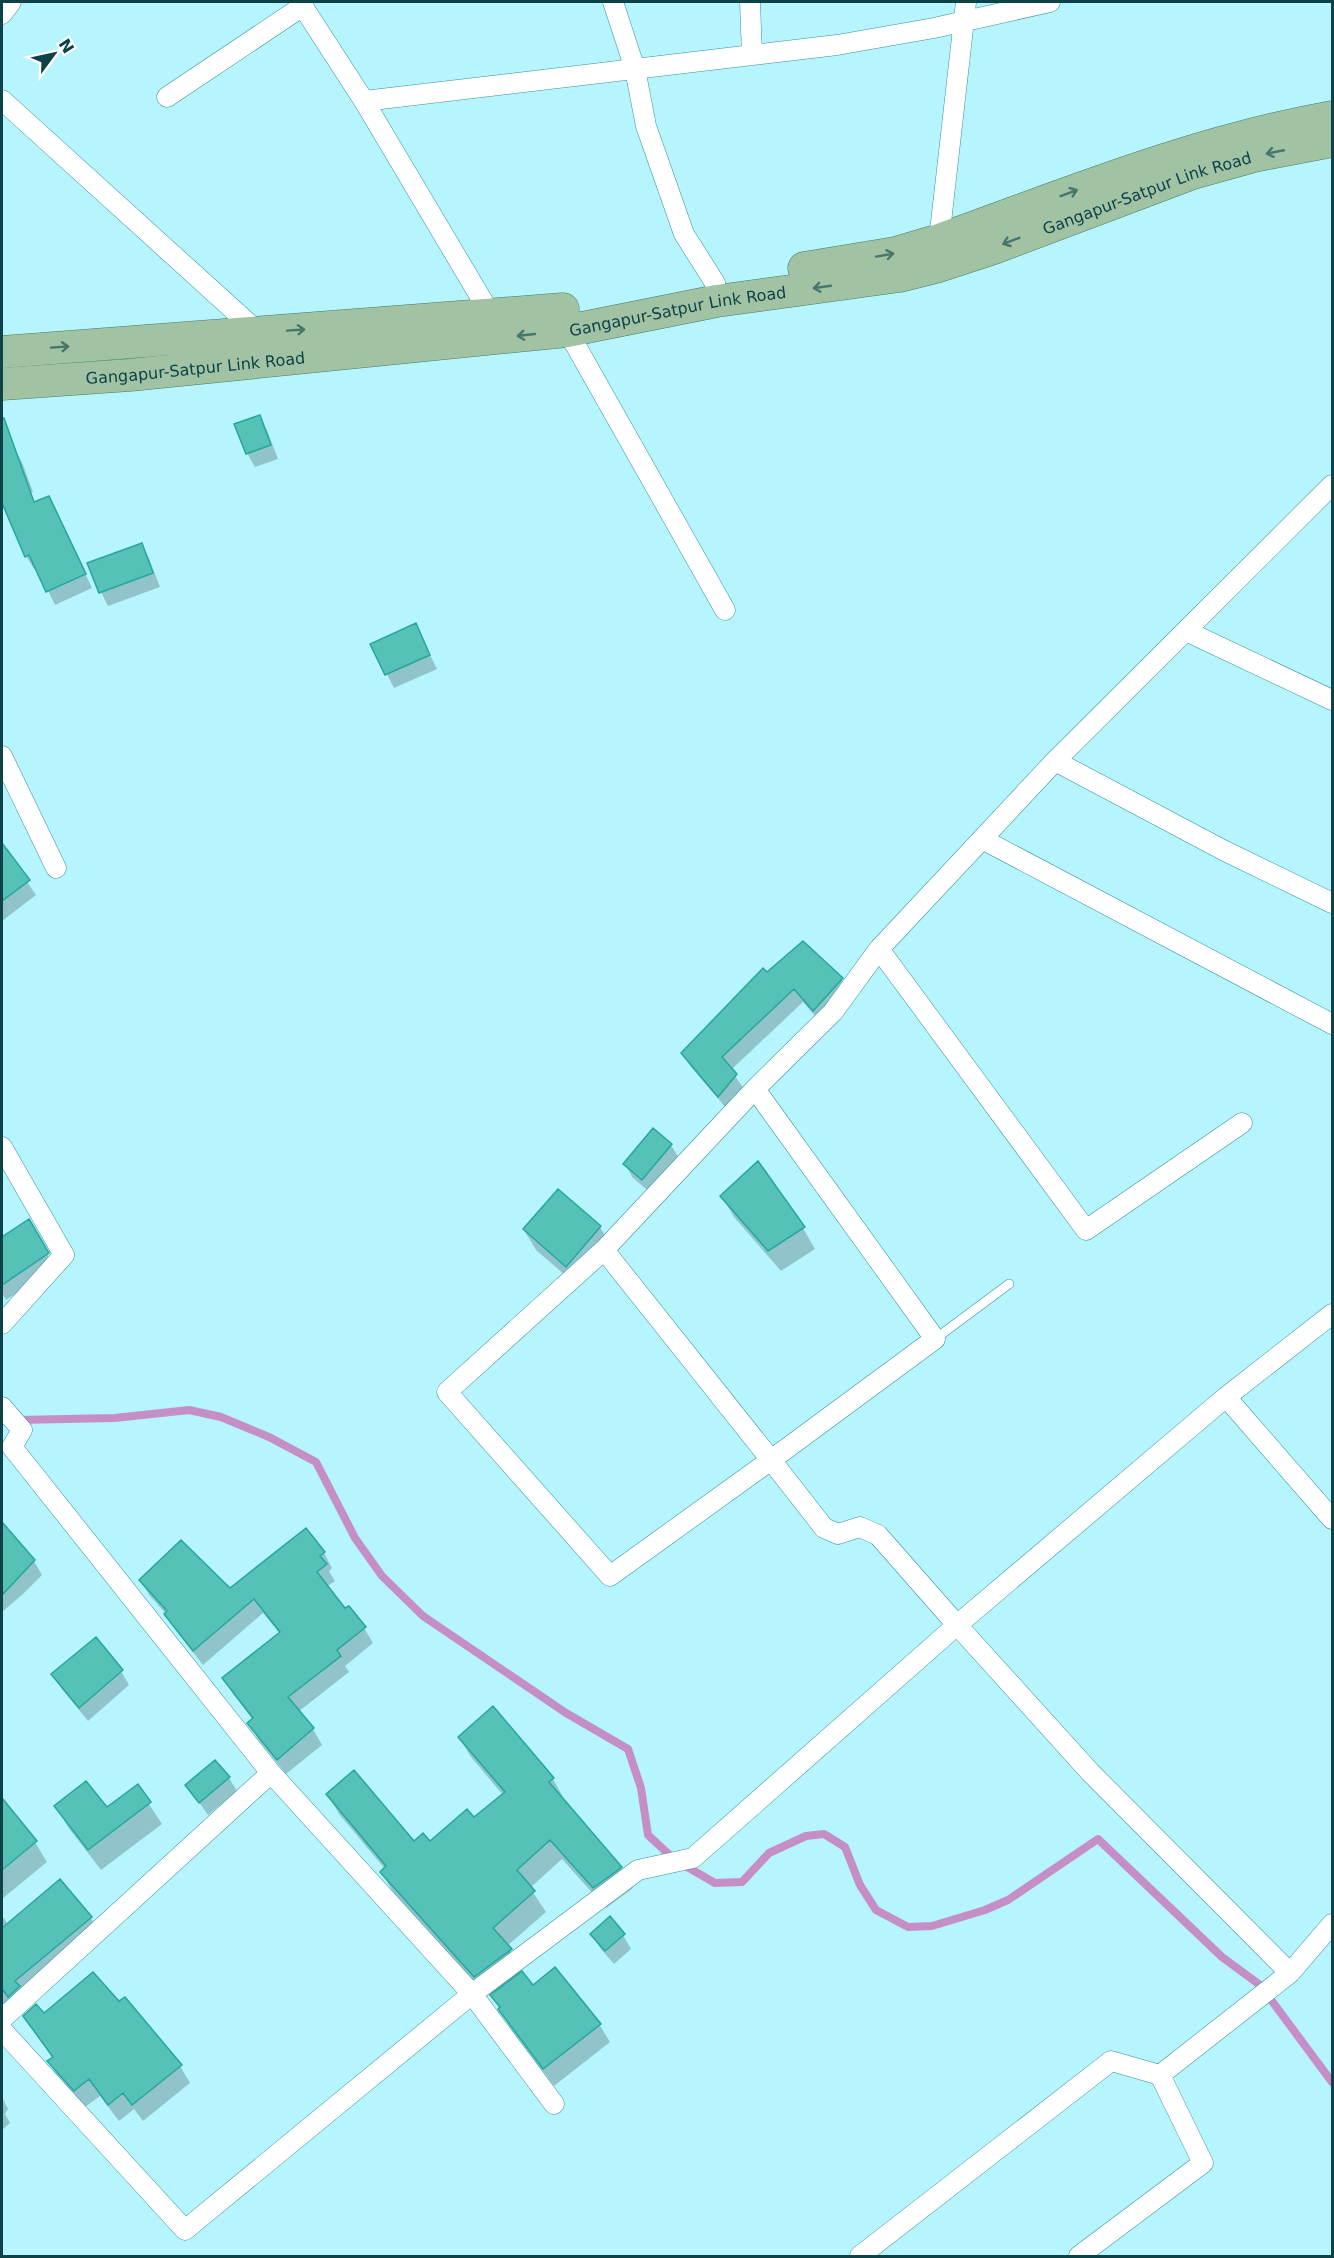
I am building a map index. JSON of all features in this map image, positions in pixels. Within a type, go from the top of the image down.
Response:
[{"type":"main road","name":"Gangapur-Satpur Link Road","points":[[10,384],[130,375],[561,320],[716,292],[895,253],[939,240],[1203,146],[1332,117]]},
{"type":"main road","name":"Gangapur-Satpur Link Road","points":[[716,292],[900,276],[936,267],[1193,173],[1254,156],[1332,141]]},
{"type":"main road","name":"Gangapur-Satpur Link Road","points":[[6,347],[259,333],[491,315],[561,320]]},
{"type":"street","points":[[2,14],[11,2]]},
{"type":"street","points":[[613,2],[635,69],[646,126],[684,234],[716,292]]},
{"type":"street","points":[[750,2],[752,55]]},
{"type":"street","points":[[939,240],[966,2]]},
{"type":"street","points":[[364,101],[837,45],[1050,2]]},
{"type":"street","points":[[167,97],[302,4],[364,101],[491,315]]},
{"type":"street","points":[[2,100],[259,333]]},
{"type":"street","points":[[561,320],[725,610]]},
{"type":"street","points":[[6,347],[10,384]]},
{"type":"street","points":[[755,1089],[935,1339],[610,1576],[447,1392],[604,1250],[755,1089],[833,1012],[879,949],[1055,761],[1332,485]]},
{"type":"street","points":[[1186,631],[1332,700]]},
{"type":"street","points":[[2,756],[56,868]]},
{"type":"street","points":[[1055,761],[1223,850],[1332,903]]},
{"type":"street","points":[[982,839],[1332,1024]]},
{"type":"street","points":[[879,949],[1086,1230],[1242,1123]]},
{"type":"street","points":[[2,1147],[64,1255],[2,1324]]},
{"type":"street","points":[[604,1250],[824,1528],[838,1534],[860,1527],[878,1535],[1090,1772],[1282,1979]]},
{"type":"street","points":[[2,2030],[185,2230],[472,1994],[638,1870],[693,1858],[957,1625],[1226,1397],[1332,1314]]},
{"type":"street","points":[[1226,1397],[1332,1519]]},
{"type":"street","points":[[4,1409],[22,1430],[7,1452],[271,1773],[472,1994],[554,2104]]},
{"type":"street","points":[[2,2019],[271,1773]]},
{"type":"street","points":[[1160,2075],[1282,1979],[1332,1924]]},
{"type":"street","points":[[860,2256],[1112,2061],[1160,2075],[1203,2163],[1079,2256]]},
{"type":"lane","points":[[935,1339],[1009,1284]]},
{"type":"building","points":[[260,415],[271,445],[246,454],[234,424]]},
{"type":"building","points":[[2,418],[4,418],[34,502],[49,496],[86,574],[46,592],[29,555],[25,557],[2,503]]},
{"type":"building","points":[[142,543],[153,573],[99,593],[87,563]]},
{"type":"building","points":[[416,623],[430,655],[385,675],[370,644]]},
{"type":"building","points":[[2,843],[30,880],[2,901]]},
{"type":"building","points":[[803,941],[843,978],[813,1011],[794,989],[722,1057],[737,1074],[718,1097],[681,1053],[763,968],[767,972]]},
{"type":"building","points":[[653,1128],[672,1144],[642,1180],[623,1164]]},
{"type":"building","points":[[758,1161],[805,1227],[768,1251],[720,1196]]},
{"type":"building","points":[[558,1189],[601,1226],[566,1267],[523,1229]]},
{"type":"building","points":[[29,1219],[49,1253],[2,1285],[2,1237]]},
{"type":"building","points":[[2,1522],[35,1560],[2,1595]]},
{"type":"building","points":[[306,1528],[325,1552],[320,1556],[327,1564],[317,1572],[345,1608],[349,1606],[366,1627],[337,1650],[341,1656],[288,1697],[314,1728],[277,1760],[247,1723],[253,1718],[222,1678],[280,1632],[254,1599],[193,1651],[164,1614],[167,1611],[139,1580],[181,1540],[230,1588]]},
{"type":"building","points":[[96,1637],[123,1670],[79,1708],[51,1674]]},
{"type":"building","points":[[493,1706],[554,1778],[549,1782],[622,1867],[593,1888],[550,1840],[517,1870],[535,1891],[493,1928],[512,1949],[474,1977],[380,1872],[386,1866],[326,1794],[354,1770],[414,1841],[423,1833],[430,1841],[467,1809],[474,1817],[505,1792],[458,1737]]},
{"type":"building","points":[[215,1760],[230,1777],[199,1803],[185,1785]]},
{"type":"building","points":[[86,1781],[107,1807],[138,1784],[151,1802],[88,1850],[54,1806]]},
{"type":"building","points":[[2,1798],[37,1841],[2,1870]]},
{"type":"building","points":[[60,1879],[92,1917],[15,1981],[20,1986],[8,1997],[4,1991],[2,1993],[2,1928]]},
{"type":"building","points":[[610,1916],[625,1934],[605,1951],[590,1934]]},
{"type":"building","points":[[555,1967],[601,2024],[543,2069],[490,1995],[522,1971],[533,1985]]},
{"type":"building","points":[[93,1972],[119,2001],[125,1997],[182,2065],[132,2105],[123,2093],[108,2105],[89,2079],[74,2091],[47,2061],[53,2057],[23,2016],[36,2004],[44,2013]]},
{"type":"waterway","points":[[18,1420],[115,1418],[189,1410],[221,1417],[269,1437],[316,1462],[355,1538],[382,1576],[423,1616],[566,1713],[628,1749],[641,1788],[648,1835],[675,1860],[715,1883],[742,1882],[769,1853],[806,1836],[824,1834],[845,1847],[860,1885],[876,1910],[908,1927],[932,1926],[985,1910],[1008,1900],[1098,1839],[1222,1957],[1260,1985],[1332,2082]]}]
